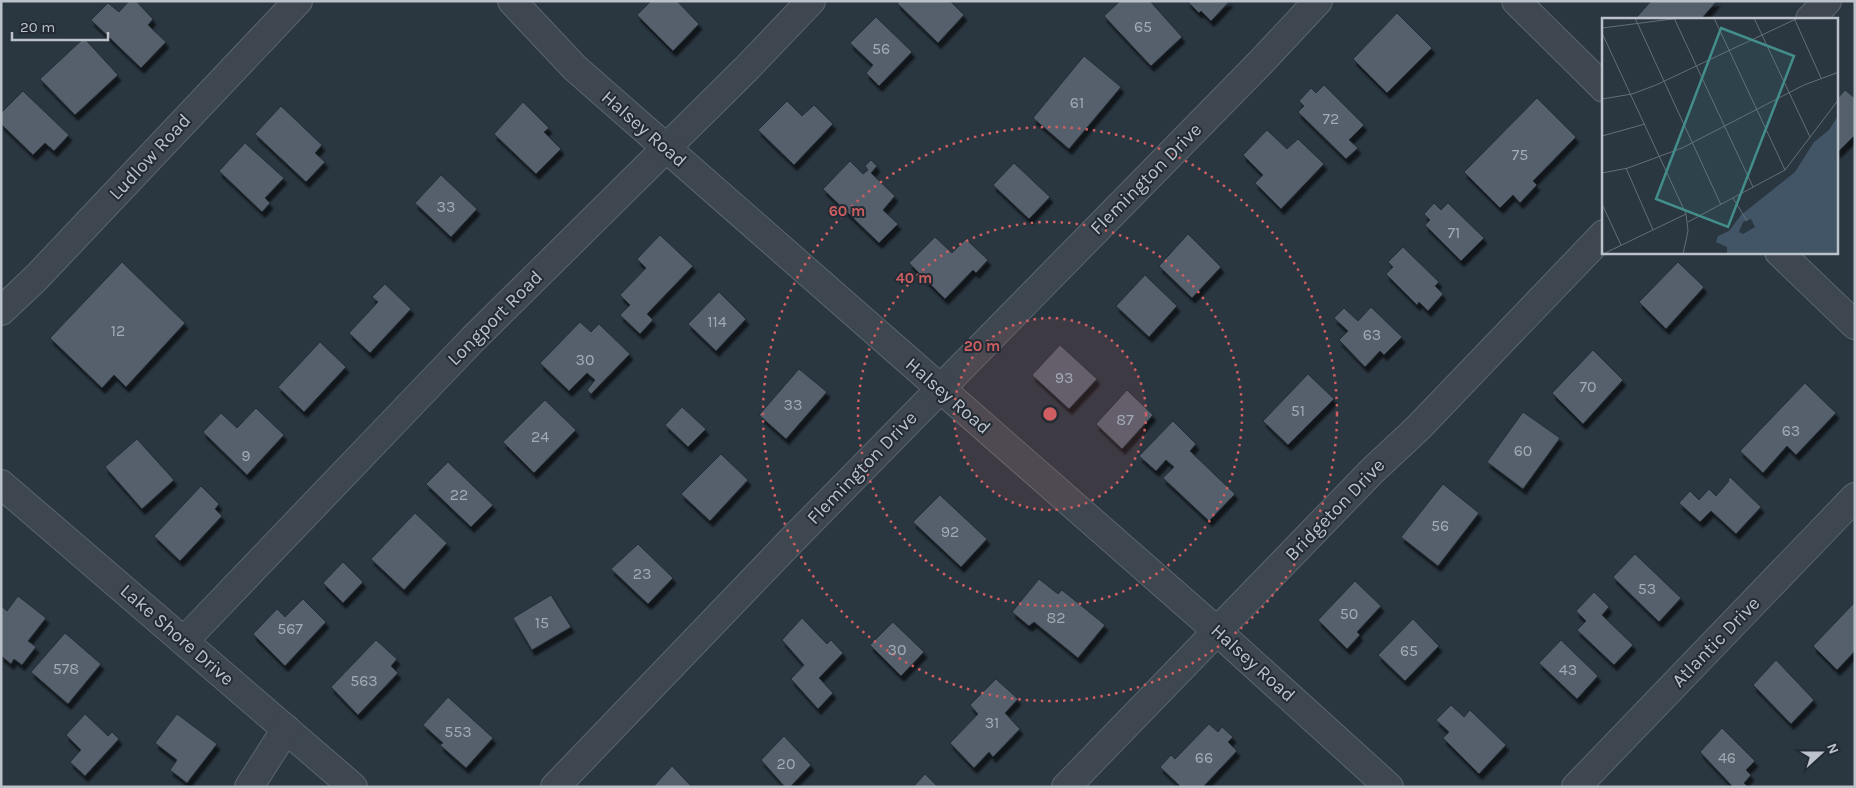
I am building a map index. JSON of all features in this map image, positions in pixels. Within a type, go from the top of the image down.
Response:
[{"type":"street","name":"Ludlow Road","points":[[1,311],[37,277],[298,1]]},
{"type":"street","name":"Halsey Road","points":[[512,1],[575,68],[1217,630],[1389,787]]},
{"type":"street","name":"Longport Road","points":[[184,641],[473,339],[746,69],[811,1]]},
{"type":"street","name":"Flemington Drive","points":[[555,787],[790,542],[1262,62],[1318,1]]},
{"type":"street","points":[[1516,1],[1602,86]]},
{"type":"street","points":[[1811,18],[1826,1]]},
{"type":"street","name":"Bridgeton Drive","points":[[1066,787],[1372,471],[1418,428],[1602,236]]},
{"type":"street","points":[[1781,254],[1855,325]]},
{"type":"street","name":"Lake Shore Drive","points":[[1,484],[353,787]]},
{"type":"street","name":"Atlantic Drive","points":[[1576,787],[1855,497]]},
{"type":"street","points":[[249,787],[286,729]]},
{"type":"building","points":[[129,1],[136,1],[153,19],[148,25],[166,42],[141,68],[91,20],[108,3],[119,12]]},
{"type":"building","points":[[651,1],[677,1],[699,24],[673,51],[637,15]]},
{"type":"building","points":[[900,1],[950,1],[964,15],[938,43],[897,3]]},
{"type":"building","points":[[1120,1],[1150,1],[1182,37],[1151,66],[1104,16]]},
{"type":"building","points":[[1187,1],[1230,1],[1211,21],[1201,11],[1199,13]]},
{"type":"building","points":[[1651,1],[1717,1],[1702,18],[1636,18]]},
{"type":"building","points":[[1397,13],[1432,48],[1387,93],[1353,59]]},
{"type":"building","points":[[876,17],[912,52],[879,86],[866,73],[873,65],[850,43]]},
{"type":"building","points":[[84,38],[118,75],[75,115],[40,79]]},
{"type":"building","points":[[1084,56],[1121,87],[1069,149],[1033,118]]},
{"type":"building","points":[[1324,85],[1364,125],[1349,140],[1358,148],[1346,159],[1298,112],[1304,106],[1299,101],[1311,88],[1316,93]]},
{"type":"building","points":[[1845,90],[1855,98],[1855,135],[1838,152],[1838,98]]},
{"type":"building","points":[[23,91],[69,135],[54,151],[45,143],[33,155],[1,124],[1,113]]},
{"type":"building","points":[[1537,98],[1576,137],[1533,181],[1537,185],[1520,203],[1513,195],[1500,208],[1464,172]]},
{"type":"building","points":[[787,101],[802,116],[814,105],[833,124],[794,165],[758,130]]},
{"type":"building","points":[[523,102],[549,128],[544,132],[561,149],[536,174],[494,134]]},
{"type":"building","points":[[281,106],[322,145],[315,153],[325,162],[306,182],[255,134]]},
{"type":"building","points":[[1267,130],[1287,149],[1298,139],[1324,164],[1281,209],[1255,183],[1263,175],[1243,155]]},
{"type":"building","points":[[245,143],[284,178],[265,198],[270,203],[262,212],[219,171]]},
{"type":"building","points":[[871,160],[877,166],[871,173],[895,196],[883,210],[898,224],[879,243],[823,189],[850,161],[863,174],[868,170],[865,166]]},
{"type":"building","points":[[1014,163],[1050,197],[1029,219],[993,185]]},
{"type":"building","points":[[441,175],[477,209],[451,237],[415,203]]},
{"type":"building","points":[[1434,203],[1441,210],[1448,203],[1484,238],[1461,261],[1425,225],[1430,220],[1424,214]]},
{"type":"building","points":[[1188,234],[1221,267],[1192,298],[1159,266]]},
{"type":"building","points":[[660,235],[693,266],[647,314],[653,320],[640,334],[620,315],[630,305],[620,295],[646,268],[637,259]]},
{"type":"building","points":[[935,237],[952,253],[966,239],[988,260],[976,273],[973,270],[945,299],[909,263]]},
{"type":"building","points":[[1403,247],[1439,282],[1435,286],[1443,294],[1428,311],[1419,302],[1417,305],[1386,274],[1393,267],[1388,262]]},
{"type":"building","points":[[122,262],[185,323],[126,387],[114,375],[102,388],[50,338]]},
{"type":"building","points":[[1678,262],[1704,287],[1666,329],[1639,302]]},
{"type":"building","points":[[1145,275],[1177,306],[1149,337],[1116,306]]},
{"type":"building","points":[[385,284],[411,309],[370,353],[349,333],[378,302],[372,297]]},
{"type":"building","points":[[719,292],[746,319],[716,351],[688,324]]},
{"type":"building","points":[[1371,307],[1402,337],[1384,355],[1380,351],[1365,367],[1339,340],[1348,331],[1334,318],[1344,308],[1358,321]]},
{"type":"building","points":[[580,322],[591,332],[599,324],[630,354],[591,394],[587,390],[595,380],[587,373],[569,391],[540,363]]},
{"type":"building","points":[[320,342],[346,367],[304,412],[278,387]]},
{"type":"building","points":[[1060,345],[1097,379],[1069,409],[1032,375]]},
{"type":"building","points":[[1593,350],[1623,380],[1583,424],[1552,393]]},
{"type":"building","points":[[799,369],[827,392],[786,439],[759,415]]},
{"type":"building","points":[[1308,374],[1334,399],[1288,445],[1263,421]]},
{"type":"building","points":[[1805,383],[1836,413],[1796,455],[1787,446],[1763,473],[1740,451]]},
{"type":"building","points":[[1127,390],[1153,415],[1122,449],[1096,424]]},
{"type":"building","points":[[545,400],[576,430],[534,473],[503,442]]},
{"type":"building","points":[[682,407],[706,429],[688,447],[665,425]]},
{"type":"building","points":[[256,408],[284,435],[247,475],[203,432],[221,413],[237,428]]},
{"type":"building","points":[[1523,412],[1560,438],[1523,489],[1487,462]]},
{"type":"building","points":[[1173,421],[1196,444],[1190,451],[1235,494],[1209,521],[1163,478],[1174,467],[1166,460],[1156,471],[1139,456]]},
{"type":"building","points":[[137,439],[174,480],[142,509],[105,467]]},
{"type":"building","points":[[721,454],[748,480],[710,521],[681,494]]},
{"type":"building","points":[[448,462],[493,505],[471,527],[426,484]]},
{"type":"building","points":[[1730,477],[1761,507],[1736,534],[1711,511],[1700,522],[1679,503],[1690,491],[1699,500],[1709,489],[1716,496],[1729,481]]},
{"type":"building","points":[[1443,484],[1479,513],[1438,566],[1401,537]]},
{"type":"building","points":[[201,486],[219,504],[215,509],[222,516],[180,561],[154,536]]},
{"type":"building","points":[[940,495],[987,539],[961,567],[913,522]]},
{"type":"building","points":[[415,513],[447,543],[404,590],[371,559]]},
{"type":"building","points":[[638,544],[673,578],[648,604],[611,569]]},
{"type":"building","points":[[1635,554],[1681,598],[1659,622],[1613,577]]},
{"type":"building","points":[[343,562],[363,582],[343,603],[323,583]]},
{"type":"building","points":[[1039,579],[1058,594],[1062,590],[1105,625],[1078,658],[1034,622],[1029,626],[1012,612]]},
{"type":"building","points":[[1355,581],[1381,606],[1357,632],[1360,635],[1347,649],[1318,620]]},
{"type":"building","points":[[1594,592],[1609,607],[1602,615],[1633,645],[1614,665],[1577,630],[1586,621],[1576,611]]},
{"type":"building","points":[[551,595],[571,627],[532,650],[513,618]]},
{"type":"building","points":[[18,596],[46,618],[28,641],[36,647],[22,665],[14,659],[11,664],[1,656],[1,606],[7,611]]},
{"type":"building","points":[[303,599],[326,622],[285,666],[253,634],[277,609],[285,617]]},
{"type":"building","points":[[1855,602],[1855,651],[1837,670],[1813,646]]},
{"type":"building","points":[[802,618],[827,644],[831,640],[843,653],[819,678],[833,693],[818,709],[791,679],[804,665],[782,640]]},
{"type":"building","points":[[1413,619],[1439,646],[1405,681],[1378,655]]},
{"type":"building","points":[[893,622],[924,652],[901,676],[870,645]]},
{"type":"building","points":[[65,633],[101,664],[68,704],[31,672]]},
{"type":"building","points":[[376,640],[397,659],[391,666],[398,673],[358,715],[331,687]]},
{"type":"building","points":[[1561,640],[1598,676],[1577,699],[1539,663]]},
{"type":"building","points":[[1776,660],[1814,700],[1791,724],[1753,685]]},
{"type":"building","points":[[996,679],[1018,699],[1005,713],[1020,729],[993,757],[989,752],[974,768],[950,743],[978,714],[970,705]]},
{"type":"building","points":[[448,697],[493,738],[466,768],[440,745],[443,743],[423,725]]},
{"type":"building","points":[[1451,705],[1464,717],[1470,710],[1506,745],[1479,774],[1443,738],[1449,732],[1436,720]]},
{"type":"building","points":[[85,714],[108,736],[112,732],[119,739],[85,776],[70,762],[81,750],[66,735]]},
{"type":"building","points":[[177,714],[217,744],[187,783],[170,770],[177,760],[155,743]]},
{"type":"building","points":[[1209,724],[1218,732],[1222,727],[1233,737],[1228,742],[1237,751],[1203,787],[1181,787],[1160,767],[1171,755],[1175,759]]},
{"type":"building","points":[[1722,728],[1755,761],[1746,770],[1751,775],[1744,783],[1748,787],[1733,787],[1700,752]]},
{"type":"building","points":[[784,736],[811,765],[790,787],[785,787],[761,760]]},
{"type":"building","points":[[672,766],[692,787],[653,787]]},
{"type":"building","points":[[925,774],[938,787],[913,787]]}]
